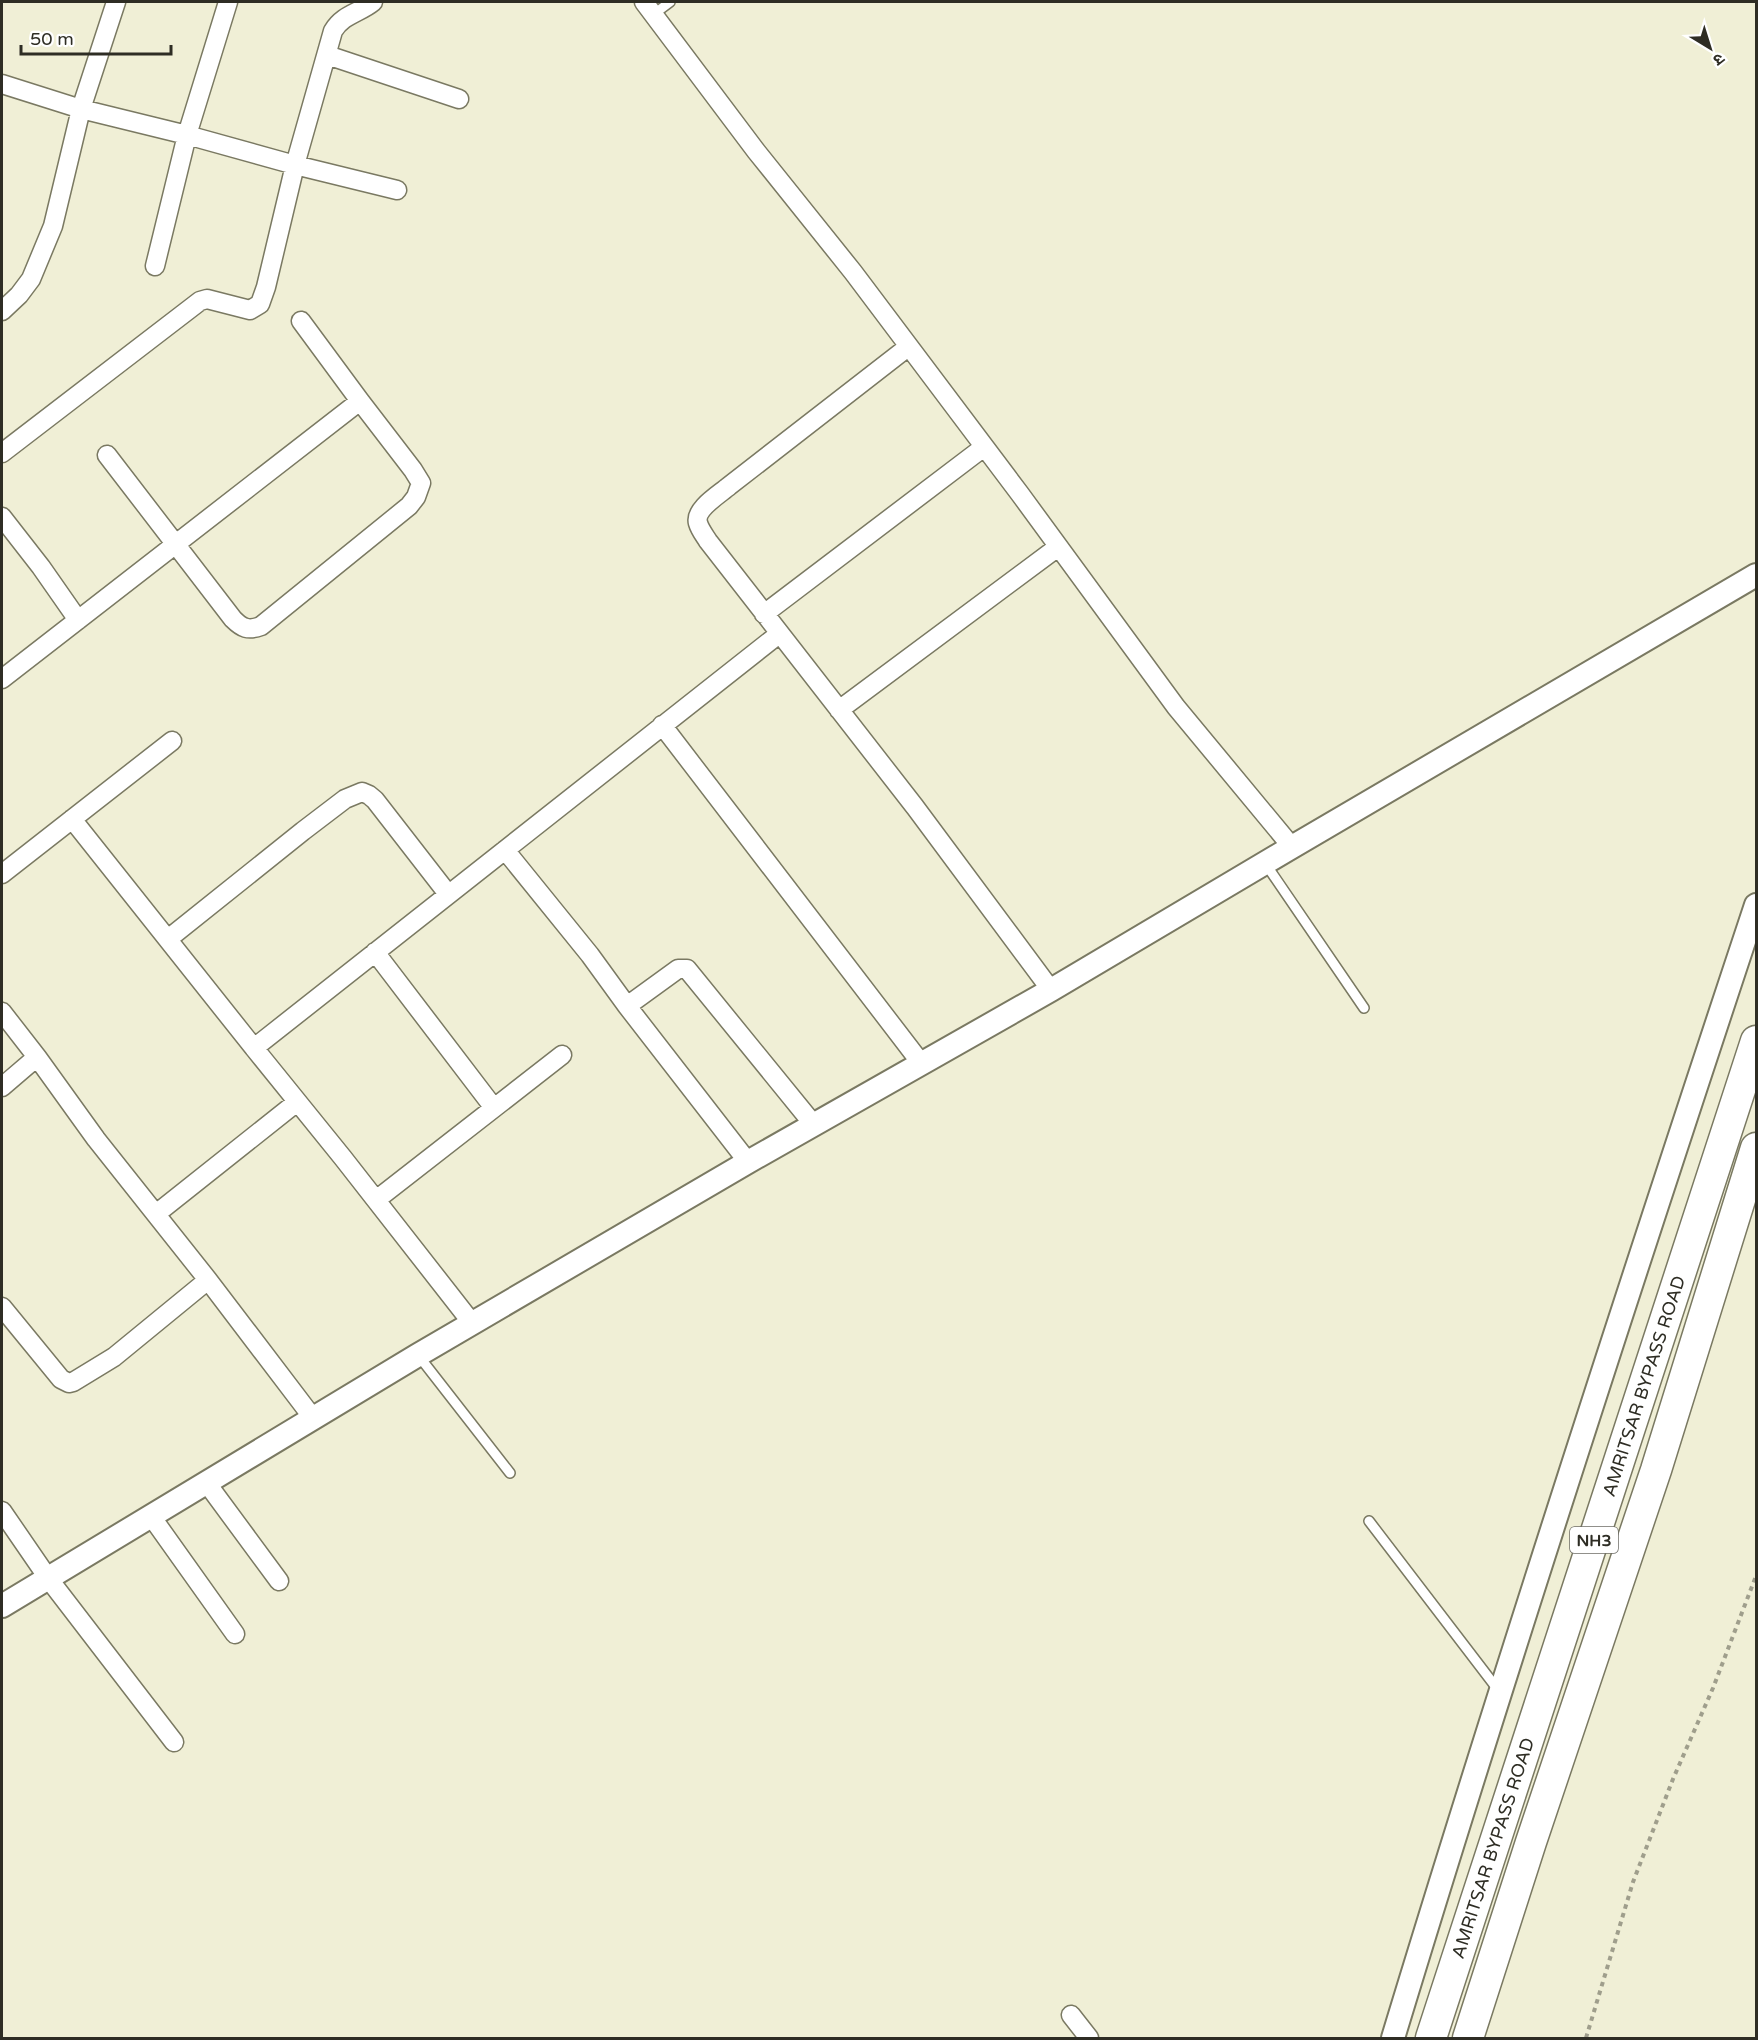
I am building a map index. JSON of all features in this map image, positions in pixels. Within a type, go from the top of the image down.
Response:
[{"type":"highway","name":"AMRITSAR BYPASS ROAD","points":[[1431,2038],[1756,1041]]},
{"type":"highway","name":"AMRITSAR BYPASS ROAD","points":[[1467,2038],[1656,1470],[1756,1148]]},
{"type":"street","points":[[2,310],[19,295],[31,279],[53,226],[81,108],[116,2]]},
{"type":"street","points":[[155,266],[187,135],[228,2]]},
{"type":"street","points":[[2,453],[200,301],[207,299],[250,310],[260,304],[333,31],[338,23],[350,14],[373,2]]},
{"type":"street","points":[[649,8],[756,151],[853,272],[1176,706],[1292,847]]},
{"type":"street","points":[[327,54],[459,99]]},
{"type":"street","points":[[2,84],[81,108],[397,190]]},
{"type":"street","points":[[107,455],[233,619],[242,628],[252,629],[261,626],[409,506],[419,492],[421,483],[301,321]]},
{"type":"street","points":[[908,347],[729,486],[701,511],[698,516],[700,529],[915,807],[1051,990]]},
{"type":"street","points":[[2,679],[360,401]]},
{"type":"street","points":[[764,614],[984,447]]},
{"type":"street","points":[[4,525],[41,567],[78,620]]},
{"type":"street","points":[[839,710],[1058,547]]},
{"type":"street","points":[[2,1606],[472,1323],[748,1162],[1051,990],[1756,575]]},
{"type":"street","points":[[254,1048],[779,634]]},
{"type":"street","points":[[662,725],[921,1063]]},
{"type":"street","points":[[2,874],[172,741]]},
{"type":"street","points":[[168,939],[303,831],[345,800],[362,792],[375,800],[448,894]]},
{"type":"street","points":[[72,819],[472,1323]]},
{"type":"street","points":[[505,850],[590,955],[748,1162]]},
{"type":"street","points":[[1394,2038],[1500,1692],[1654,1212],[1756,905]]},
{"type":"street","points":[[375,952],[494,1108]]},
{"type":"street","points":[[627,1006],[678,969],[687,969],[814,1125]]},
{"type":"street","points":[[2,1012],[96,1139],[208,1280],[313,1418]]},
{"type":"street","points":[[376,1200],[562,1055]]},
{"type":"street","points":[[2,1087],[37,1057]]},
{"type":"street","points":[[156,1214],[297,1102]]},
{"type":"street","points":[[2,1307],[61,1378],[69,1383],[114,1357],[208,1280]]},
{"type":"street","points":[[206,1482],[279,1581]]},
{"type":"street","points":[[2,1511],[48,1578],[174,1742]]},
{"type":"street","points":[[151,1516],[235,1634]]},
{"type":"street","points":[[1071,2014],[1089,2038]]},
{"type":"lane","points":[[649,8],[670,2]]},
{"type":"lane","points":[[1265,863],[1364,1008]]},
{"type":"lane","points":[[418,1355],[510,1473]]},
{"type":"lane","points":[[1369,1521],[1500,1692]]},
{"type":"path","points":[[1586,2038],[1633,1882],[1673,1779],[1713,1688],[1756,1575]]}]
